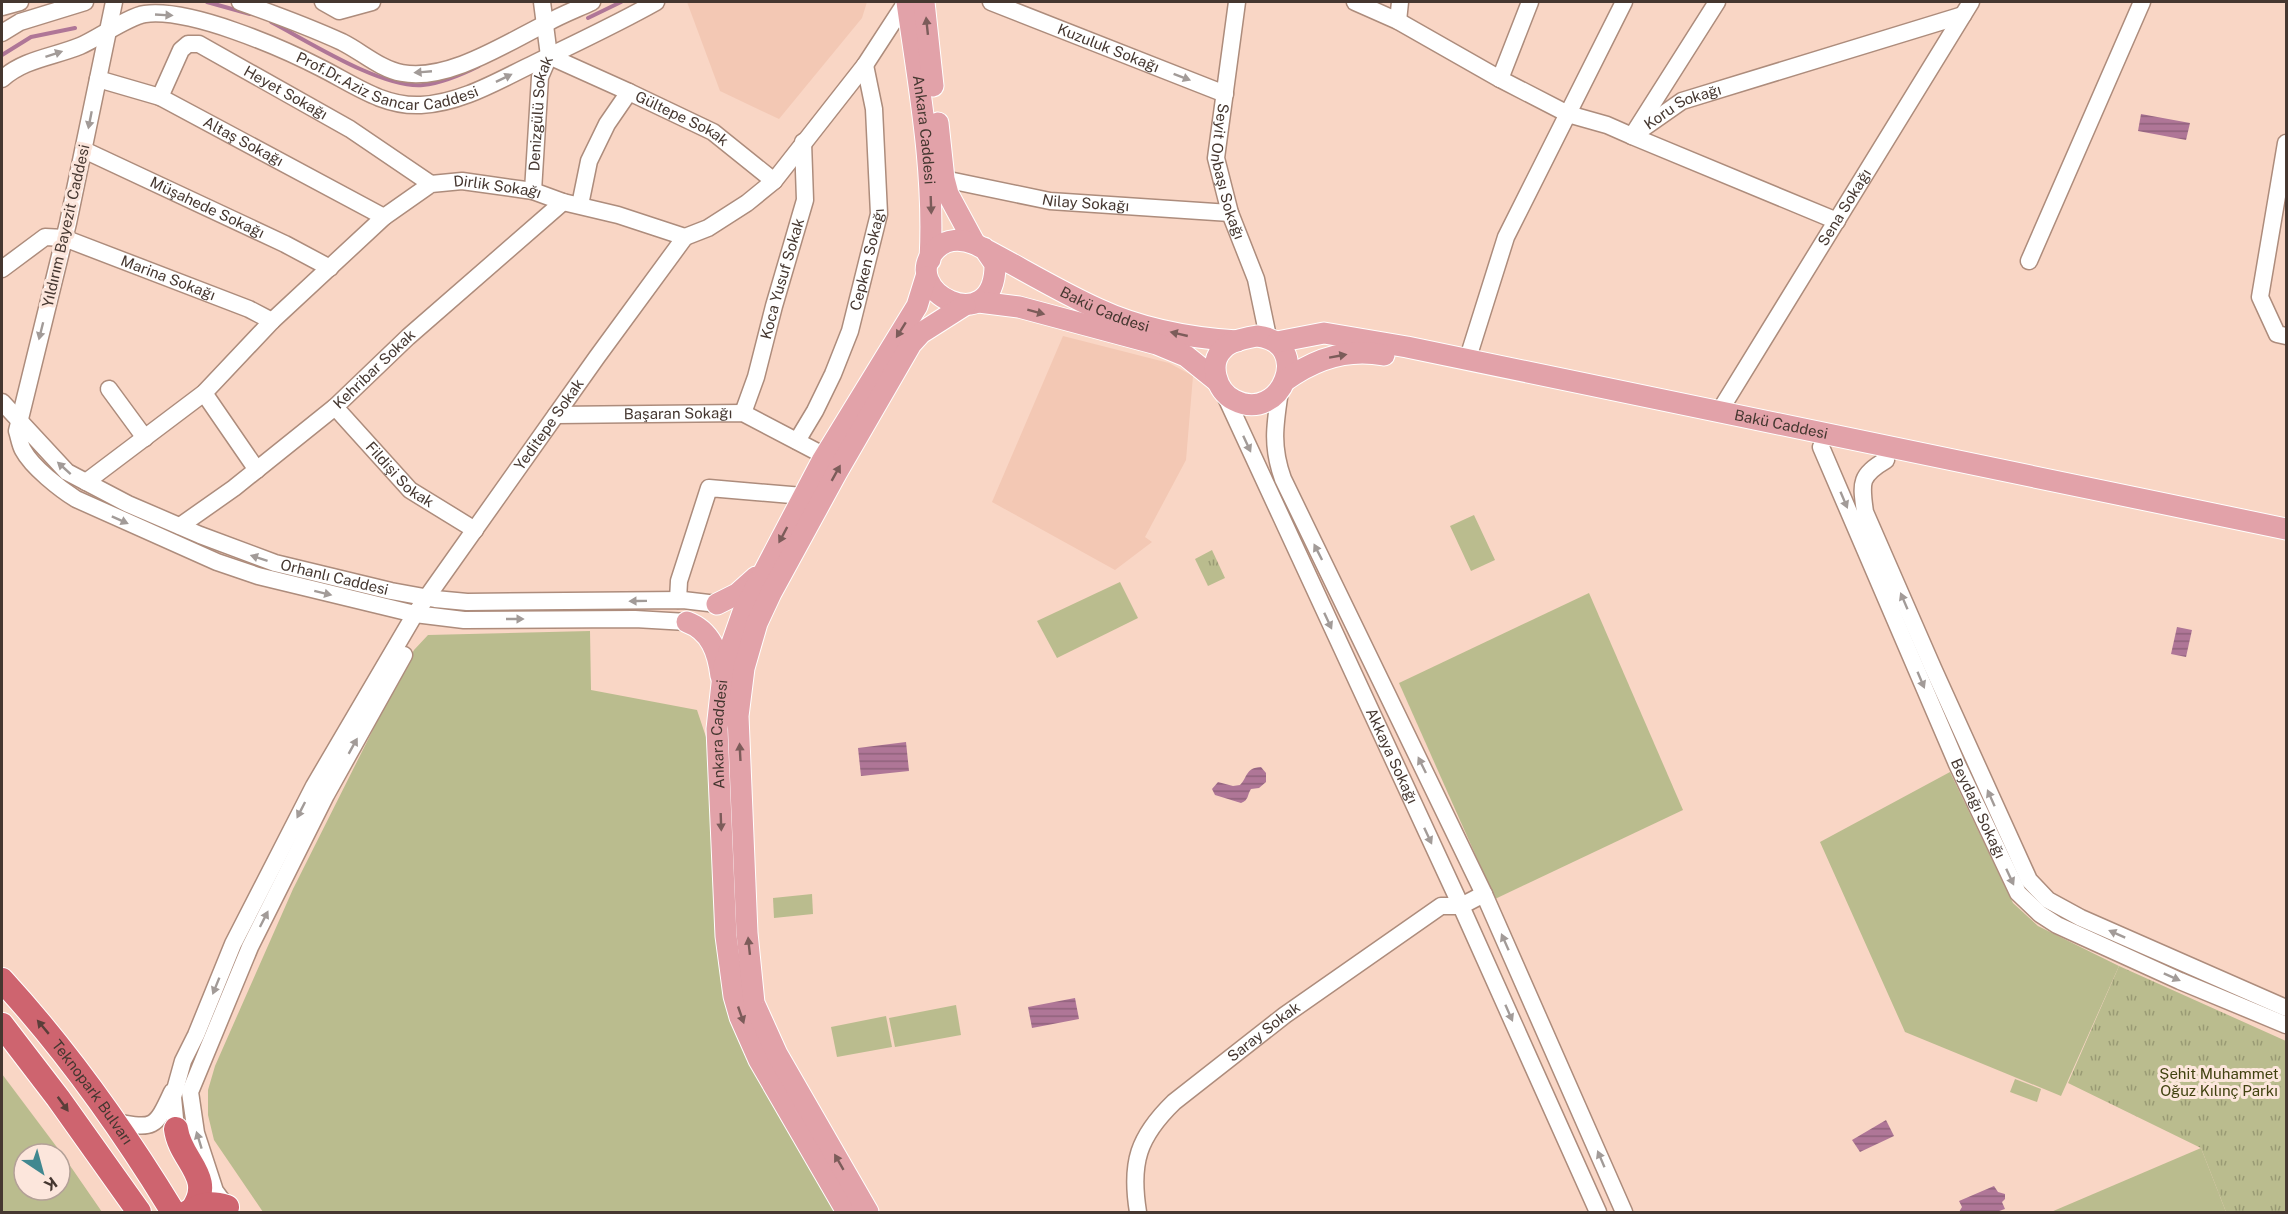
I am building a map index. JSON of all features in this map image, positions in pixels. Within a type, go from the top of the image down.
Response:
[{"type":"highway","name":"Teknopark Bulvarı","points":[[2,980],[43,1027],[184,1212]]},
{"type":"highway","name":"Teknopark Bulvarı","points":[[2,1024],[139,1212]]},
{"type":"highway","points":[[176,1129],[182,1150],[196,1172],[202,1188],[197,1203],[184,1212]]},
{"type":"highway","points":[[184,1212],[210,1203],[228,1210]]},
{"type":"main road","name":"Ankara Caddesi","points":[[847,1212],[759,1060],[740,1017],[734,996],[726,936],[717,729],[724,666],[744,628],[766,568],[825,456],[917,306],[928,269],[931,203],[906,2]]},
{"type":"main road","name":"Ankara Caddesi","points":[[924,2],[944,179],[948,194],[980,246]]},
{"type":"main road","points":[[966,241],[980,246],[995,264],[993,286],[987,296],[972,304],[953,303],[931,288],[928,269],[935,250],[946,242],[966,241]]},
{"type":"main road","name":"Bakü Caddesi","points":[[980,246],[1099,309],[1157,329],[1200,338],[1237,341],[1257,336],[1271,340],[1324,333],[1407,347],[2286,529]]},
{"type":"main road","name":"Ankara Caddesi","points":[[744,628],[757,623],[837,472],[911,344],[921,333],[972,304]]},
{"type":"main road","name":"Bakü Caddesi","points":[[972,304],[1019,307],[1157,344],[1186,356],[1231,399],[1242,404],[1265,401],[1305,366],[1334,355],[1378,354],[2286,541]]},
{"type":"main road","points":[[1271,340],[1287,362],[1283,385]]},
{"type":"main road","points":[[1220,386],[1215,371],[1221,351],[1237,341]]},
{"type":"main road","points":[[717,604],[736,594],[766,568]]},
{"type":"main road","points":[[717,604],[730,605],[744,628]]},
{"type":"main road","points":[[687,622],[744,628]]},
{"type":"main road","points":[[687,622],[699,626],[709,636],[719,661],[722,682]]},
{"type":"main road","name":"Ankara Caddesi","points":[[744,628],[744,668],[738,716],[747,933],[754,1003],[777,1054],[868,1212]]},
{"type":"street","points":[[2,7],[20,2]]},
{"type":"street","points":[[2,33],[20,22],[85,2]]},
{"type":"street","name":"Yıldırım Bayezit Caddesi","points":[[23,450],[17,431],[84,150],[114,2]]},
{"type":"street","name":"Prof.Dr.Aziz Sancar Caddesi","points":[[240,2],[342,42],[379,65],[402,73],[421,74],[453,67],[499,49],[545,23],[592,2]]},
{"type":"street","points":[[323,2],[339,11],[372,2]]},
{"type":"street","name":"Denizgülü Sokak","points":[[533,191],[540,77],[549,56],[542,2]]},
{"type":"street","name":"Prof.Dr.Aziz Sancar Caddesi","points":[[2,79],[11,70],[81,45],[144,14],[181,15],[267,43],[323,69],[350,85],[401,105],[421,105],[464,96],[656,2]]},
{"type":"street","points":[[685,237],[708,228],[774,182],[802,142],[865,65],[906,2]]},
{"type":"street","name":"Kuzuluk Sokağı","points":[[991,2],[1225,94]]},
{"type":"street","name":"Seyit Onbaşı Sokağı","points":[[1237,2],[1216,158],[1230,213],[1256,279],[1267,332],[1271,340]]},
{"type":"street","name":"Koru Sokağı","points":[[1355,2],[1398,21],[1500,79],[1568,114],[1607,125],[1632,136],[1682,101],[1967,8]]},
{"type":"street","points":[[1398,21],[1400,2]]},
{"type":"street","points":[[1500,79],[1530,2]]},
{"type":"street","points":[[1467,361],[1506,237],[1624,2]]},
{"type":"street","points":[[1718,2],[1632,136],[1837,221]]},
{"type":"street","points":[[2029,261],[2142,2]]},
{"type":"street","name":"Sena Sokağı","points":[[1719,412],[1967,8]]},
{"type":"street","name":"Heyet Sokağı","points":[[160,97],[181,50],[188,44],[199,44],[350,129],[431,184]]},
{"type":"street","points":[[549,56],[629,92]]},
{"type":"street","name":"Cepken Sokağı","points":[[797,441],[833,374],[850,331],[879,214],[874,109],[865,65]]},
{"type":"street","name":"Altaş Sokağı","points":[[98,79],[160,97],[384,217]]},
{"type":"street","name":"Gültepe Sokak","points":[[572,204],[607,124],[629,92],[713,132],[774,182]]},
{"type":"street","name":"Koca Yusuf Sokak","points":[[743,413],[756,377],[805,200],[802,142]]},
{"type":"street","points":[[2286,143],[2260,297],[2277,334],[2286,336]]},
{"type":"street","name":"Müşahede Sokağı","points":[[84,150],[285,244],[330,268]]},
{"type":"street","name":"Nilay Sokağı","points":[[944,179],[1050,201],[1230,213]]},
{"type":"street","name":"Dirlik Sokağı","points":[[86,482],[204,393],[272,321],[384,217],[431,184],[462,181],[533,191],[685,237]]},
{"type":"street","name":"Kehribar Sokak","points":[[180,526],[257,470],[335,407],[408,337],[572,204]]},
{"type":"street","points":[[4,262],[45,237],[64,238]]},
{"type":"street","name":"Yeditepe Sokak","points":[[415,614],[685,237]]},
{"type":"street","name":"Marina Sokağı","points":[[64,238],[249,309],[272,321]]},
{"type":"street","name":"Akkaya Sokağı","points":[[1283,385],[1274,440],[1276,460],[1283,479],[1485,894],[1624,1212]]},
{"type":"street","name":"Akkaya Sokağı","points":[[1220,386],[1461,906],[1598,1212]]},
{"type":"street","points":[[109,389],[145,438]]},
{"type":"street","points":[[204,393],[257,470]]},
{"type":"street","name":"Orhanlı Caddesi","points":[[2,402],[67,472],[180,526],[247,555],[275,563],[428,598],[466,602],[678,600],[717,604]]},
{"type":"street","name":"Fildişi Sokak","points":[[335,407],[410,490],[475,530]]},
{"type":"street","name":"Başaran Sokağı","points":[[556,415],[743,413],[825,456]]},
{"type":"street","name":"Beydağı Sokağı","points":[[1821,447],[1957,764],[2018,893],[2040,914],[2057,925],[2180,981],[2286,1025]]},
{"type":"street","name":"Orhanlı Caddesi","points":[[23,450],[61,490],[76,499],[217,561],[290,584],[415,614],[464,620],[624,619],[687,622]]},
{"type":"street","name":"Beydağı Sokağı","points":[[1886,460],[1870,470],[1862,486],[1865,512],[2029,880],[2048,900],[2080,918],[2286,1008]]},
{"type":"street","points":[[678,600],[679,581],[709,488],[803,496]]},
{"type":"street","points":[[115,1122],[144,1127],[158,1120],[164,1110],[241,946],[320,791],[414,637],[415,614]]},
{"type":"street","name":"Saray Sokak","points":[[1138,1212],[1134,1179],[1140,1149],[1158,1117],[1174,1102],[1285,1015],[1441,906],[1461,906],[1485,894]]},
{"type":"street","points":[[228,1210],[215,1191],[196,1133],[190,1092],[241,946]]},
{"type":"street","points":[[176,1129],[173,1096],[178,1077]]},
{"type":"street","points":[[1559,1122],[1580,1112]]},
{"type":"shaded area","points":[[687,2],[867,2],[862,18],[779,119],[720,91]]},
{"type":"shaded area","points":[[2141,114],[2190,123],[2186,140],[2138,131]]},
{"type":"shaded area","points":[[1063,336],[1169,363],[1193,376],[1186,460],[1145,537],[1152,542],[1115,570],[992,502]]},
{"type":"shaded area","points":[[2177,627],[2192,630],[2186,657],[2171,654]]},
{"type":"shaded area","points":[[906,742],[909,771],[861,776],[858,748]]},
{"type":"shaded area","points":[[1261,767],[1266,773],[1266,782],[1259,788],[1251,789],[1244,802],[1215,795],[1212,789],[1218,782],[1233,786],[1240,785],[1249,771]]},
{"type":"shaded area","points":[[1075,998],[1079,1019],[1032,1028],[1028,1007]]},
{"type":"shaded area","points":[[1886,1120],[1894,1136],[1860,1152],[1852,1140]]},
{"type":"shaded area","points":[[1994,1186],[1998,1192],[2005,1194],[2002,1202],[2005,1209],[1996,1212],[1959,1212],[1962,1207],[1959,1201]]},
{"type":"green space","points":[[1474,515],[1495,560],[1471,571],[1450,526]]},
{"type":"green space","points":[[1212,550],[1225,578],[1208,586],[1195,559]]},
{"type":"green space","points":[[1120,582],[1138,618],[1057,658],[1037,621]]},
{"type":"green space","points":[[1589,593],[1683,810],[1495,899],[1399,683]]},
{"type":"green space","points":[[590,631],[591,690],[697,710],[712,755],[727,1003],[805,1160],[835,1212],[263,1212],[214,1140],[208,1115],[208,1090],[215,1066],[293,889],[407,662],[414,650],[428,635]]},
{"type":"green space","points":[[1950,772],[2013,903],[2038,926],[2119,966],[2061,1096],[1905,1032],[1820,842]]},
{"type":"green space","points":[[812,894],[813,914],[774,918],[773,898]]},
{"type":"green space","name":"Şehit Muhammet Oğuz Kılınç Parkı","points":[[2119,966],[2286,1041],[2286,1212],[2226,1212],[2201,1148],[2068,1083]]},
{"type":"green space","points":[[956,1005],[961,1035],[895,1047],[889,1018]]},
{"type":"green space","points":[[886,1016],[892,1047],[837,1057],[831,1027]]},
{"type":"green space","points":[[2,1074],[53,1142],[12,1142],[12,1202],[72,1202],[72,1168],[102,1212],[2,1212]]},
{"type":"green space","points":[[2015,1079],[2041,1089],[2037,1102],[2010,1092]]},
{"type":"green space","points":[[2201,1148],[2226,1212],[2051,1212]]},
{"type":"waterway","points":[[207,2],[250,14]]},
{"type":"waterway","points":[[588,18],[621,2]]},
{"type":"waterway","points":[[271,22],[346,62],[387,80],[423,85],[459,75],[479,66]]},
{"type":"waterway","points":[[2,55],[31,37],[75,28]]}]
